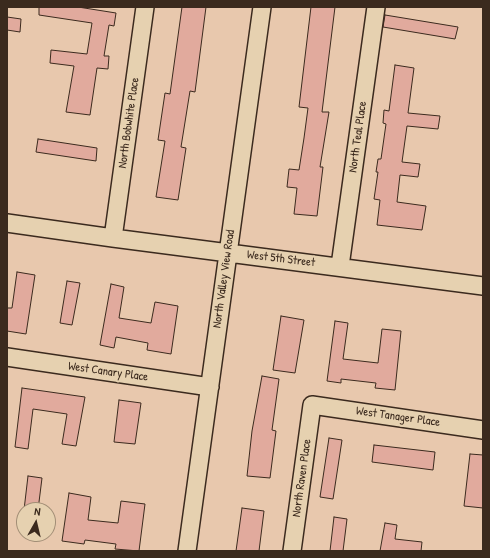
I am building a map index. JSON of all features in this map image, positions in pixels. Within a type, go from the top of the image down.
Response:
[{"type":"street","name":"North Bobwhite Place","points":[[113,238],[145,7]]},
{"type":"street","name":"North Valley View Road","points":[[187,551],[262,7]]},
{"type":"street","name":"North Teal Place","points":[[340,266],[376,7]]},
{"type":"street","name":"West 5th Street","points":[[7,223],[483,286]]},
{"type":"street","name":"West Canary Place","points":[[7,357],[210,387]]},
{"type":"street","name":"West Tanager Place","points":[[312,405],[483,430]]},
{"type":"street","name":"North Raven Place","points":[[292,551],[312,405]]},
{"type":"building","points":[[39,7],[78,7],[116,13],[114,26],[109,25],[104,56],[109,56],[108,69],[97,68],[90,115],[66,112],[74,66],[50,63],[51,50],[87,54],[92,23],[39,15]]},
{"type":"building","points":[[182,7],[206,7],[195,92],[190,91],[181,147],[186,148],[178,200],[156,197],[165,141],[158,140],[165,93],[170,94]]},
{"type":"building","points":[[311,7],[335,7],[322,112],[329,112],[320,167],[323,167],[317,216],[294,214],[297,188],[287,187],[289,169],[299,170],[308,108],[299,107]]},
{"type":"building","points":[[385,15],[458,27],[455,39],[383,27]]},
{"type":"building","points":[[7,17],[21,19],[20,32],[7,30]]},
{"type":"building","points":[[395,65],[414,68],[408,113],[440,116],[438,129],[407,126],[402,162],[420,164],[418,177],[400,175],[397,202],[426,206],[422,230],[377,225],[380,200],[374,199],[378,172],[376,172],[378,159],[381,159],[386,124],[383,123],[384,110],[389,111]]},
{"type":"building","points":[[38,139],[97,148],[96,161],[36,152]]},
{"type":"building","points":[[17,272],[35,275],[26,334],[7,331],[7,308],[12,308]]},
{"type":"building","points":[[67,281],[80,283],[72,325],[60,323]]},
{"type":"building","points":[[111,284],[124,287],[119,318],[151,323],[155,302],[178,306],[171,354],[147,350],[148,343],[116,337],[114,348],[100,345]]},
{"type":"building","points":[[281,316],[304,320],[295,373],[273,370]]},
{"type":"building","points":[[335,321],[348,323],[343,359],[378,363],[382,329],[401,331],[395,390],[375,388],[376,383],[341,379],[341,383],[327,381]]},
{"type":"building","points":[[262,376],[279,379],[272,430],[276,431],[270,478],[247,476],[252,431]]},
{"type":"building","points":[[22,388],[85,397],[76,446],[62,444],[67,414],[33,409],[28,449],[15,447]]},
{"type":"building","points":[[119,400],[141,403],[135,444],[114,442]]},
{"type":"building","points":[[329,438],[342,440],[333,499],[320,497]]},
{"type":"building","points":[[374,445],[435,452],[433,470],[372,462]]},
{"type":"building","points":[[470,454],[483,455],[483,508],[464,506]]},
{"type":"building","points":[[28,476],[42,478],[39,502],[25,502]]},
{"type":"building","points":[[69,493],[91,497],[88,520],[118,523],[121,501],[145,504],[139,551],[115,549],[116,544],[85,540],[84,544],[62,541]]},
{"type":"building","points":[[242,508],[264,511],[259,551],[236,551]]},
{"type":"building","points":[[334,517],[347,519],[343,551],[330,551]]},
{"type":"building","points":[[385,523],[397,525],[395,539],[422,542],[421,551],[380,551]]}]
